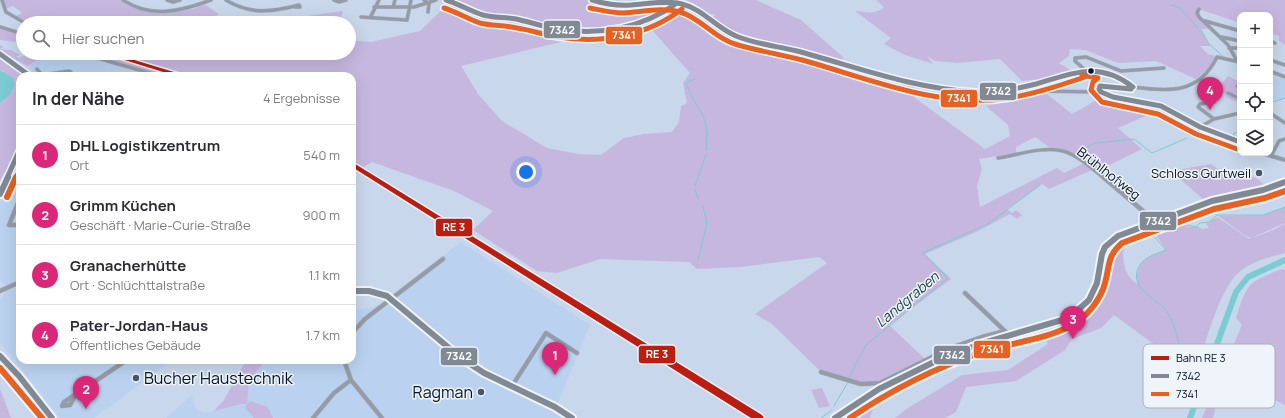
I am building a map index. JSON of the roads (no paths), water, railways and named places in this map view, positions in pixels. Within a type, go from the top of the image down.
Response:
[{"type":"main road","points":[[592,0],[622,5],[657,1],[678,1],[691,7],[718,28],[736,36],[796,51],[888,78],[966,93],[1002,91],[1022,88],[1053,79],[1073,70],[1084,69],[1106,73],[1133,87]]},
{"type":"main road","points":[[454,2],[481,15],[511,18],[542,26],[579,31],[606,29],[639,22],[666,12],[678,1]]},
{"type":"main road","points":[[0,54],[25,72]]},
{"type":"main road","points":[[1133,87],[1128,89],[1100,86],[1099,89],[1101,92],[1125,100],[1161,106],[1200,127],[1237,141]]},
{"type":"main road","points":[[1271,156],[1285,160]]},
{"type":"main road","points":[[0,194],[16,158]]},
{"type":"main road","points":[[835,418],[879,389],[952,354],[1007,333],[1053,324],[1069,318],[1083,308],[1095,290],[1102,254],[1105,247],[1118,236],[1222,198],[1264,190],[1285,182]]},
{"type":"main road","points":[[0,356],[19,376],[52,418]]},
{"type":"street","points":[[2,0],[6,12],[16,18]]},
{"type":"street","points":[[123,0],[131,6],[154,11],[183,10],[211,0]]},
{"type":"street","points":[[167,0],[173,2],[180,0]]},
{"type":"street","points":[[199,0],[203,3]]},
{"type":"street","points":[[226,0],[238,8],[253,11],[275,11],[295,6]]},
{"type":"street","points":[[334,0],[339,2],[346,0]]},
{"type":"street","points":[[371,16],[374,7],[379,0]]},
{"type":"street","points":[[393,7],[395,0]]},
{"type":"street","points":[[406,25],[411,0]]},
{"type":"street","points":[[424,0],[429,4]]},
{"type":"street","points":[[374,7],[410,8],[429,4],[436,0]]},
{"type":"street","points":[[446,0],[454,2]]},
{"type":"street","points":[[428,12],[429,4]]},
{"type":"street","points":[[1199,8],[1197,13],[1199,16],[1221,37],[1237,59]]},
{"type":"street","points":[[361,17],[371,16],[407,20]]},
{"type":"street","points":[[381,22],[383,17]]},
{"type":"street","points":[[1205,21],[1237,30]]},
{"type":"street","points":[[0,27],[16,32]]},
{"type":"street","points":[[1221,37],[1237,40]]},
{"type":"street","points":[[1229,48],[1237,48]]},
{"type":"street","points":[[1133,87],[1163,90],[1184,88],[1198,82],[1212,69],[1217,57],[1237,62]]},
{"type":"street","points":[[1084,69],[1075,61],[1075,58],[1087,58],[1120,71],[1164,68]]},
{"type":"street","points":[[104,60],[146,72]]},
{"type":"street","points":[[1273,61],[1285,65]]},
{"type":"street","points":[[1273,72],[1285,77]]},
{"type":"street","points":[[966,93],[992,95],[1032,90],[1101,92]]},
{"type":"street","points":[[1228,93],[1237,98]]},
{"type":"street","points":[[1214,102],[1200,104],[1198,107],[1214,119]]},
{"type":"street","points":[[1200,127],[1214,119],[1237,114]]},
{"type":"street","points":[[1273,115],[1285,122]]},
{"type":"street","points":[[1273,153],[1279,141],[1285,139]]},
{"type":"street","name":"Brühlhofweg","points":[[998,158],[1048,151],[1064,152],[1084,164],[1156,222]]},
{"type":"street","points":[[16,208],[10,223],[11,226],[16,225]]},
{"type":"street","points":[[356,328],[361,322],[390,298],[443,259]]},
{"type":"street","points":[[0,291],[16,284]]},
{"type":"street","points":[[356,291],[369,291],[382,294],[390,298],[461,358],[484,373],[555,407],[572,418]]},
{"type":"street","points":[[965,293],[1007,333]]},
{"type":"street","points":[[512,386],[546,333],[578,353]]},
{"type":"street","points":[[821,372],[862,383],[882,383],[917,364],[986,335],[1007,333]]},
{"type":"street","points":[[76,394],[121,364]]},
{"type":"street","points":[[345,364],[351,380],[382,418]]},
{"type":"street","points":[[313,418],[334,393],[351,380]]},
{"type":"waterway","name":"Landgraben","points":[[1170,5],[1180,8],[1198,28]]},
{"type":"waterway","name":"Landgraben","points":[[1201,30],[1209,44],[1225,58]]},
{"type":"waterway","points":[[695,79],[686,83],[705,120],[707,128],[706,150]]},
{"type":"waterway","name":"Landgraben","points":[[1273,102],[1285,98]]},
{"type":"waterway","name":"Landgraben","points":[[1235,138],[1233,134],[1237,132]]},
{"type":"waterway","name":"Landgraben","points":[[1074,154],[1095,143],[1134,139],[1152,153],[1187,138]]},
{"type":"waterway","points":[[695,186],[706,154]]},
{"type":"waterway","name":"Landgraben","points":[[849,377],[866,345],[948,278],[922,253],[988,224],[1040,185]]},
{"type":"waterway","points":[[695,189],[698,199]]},
{"type":"waterway","points":[[698,260],[707,223],[703,206]]},
{"type":"waterway","points":[[1180,344],[1169,315],[1160,304],[1143,290],[1137,279],[1137,271],[1141,263],[1149,257],[1166,250],[1153,235],[1176,223],[1196,227],[1200,223],[1209,222],[1217,215],[1263,215],[1285,207]]},
{"type":"waterway","points":[[1217,344],[1236,292],[1248,277],[1285,260]]},
{"type":"waterway","name":"Landgraben","points":[[834,406],[848,382]]},
{"type":"waterway","points":[[1190,418],[1194,408]]},
{"type":"waterway","name":"Landgraben","points":[[821,418],[832,410]]},
{"type":"place","name":"Pater-Jordan-Haus","points":[[1210,110]]},
{"type":"place","name":"Schloss Gurtweil","points":[[1259,173]]},
{"type":"place","name":"Granacherhütte","points":[[1073,339]]},
{"type":"place","name":"DHL Logistikzentrum","points":[[555,375]]},
{"type":"place","name":"Bucher Haustechnik","points":[[136,378]]},
{"type":"place","name":"Ragman","points":[[481,392]]},
{"type":"place","name":"Grimm Küchen","points":[[86,409]]}]
